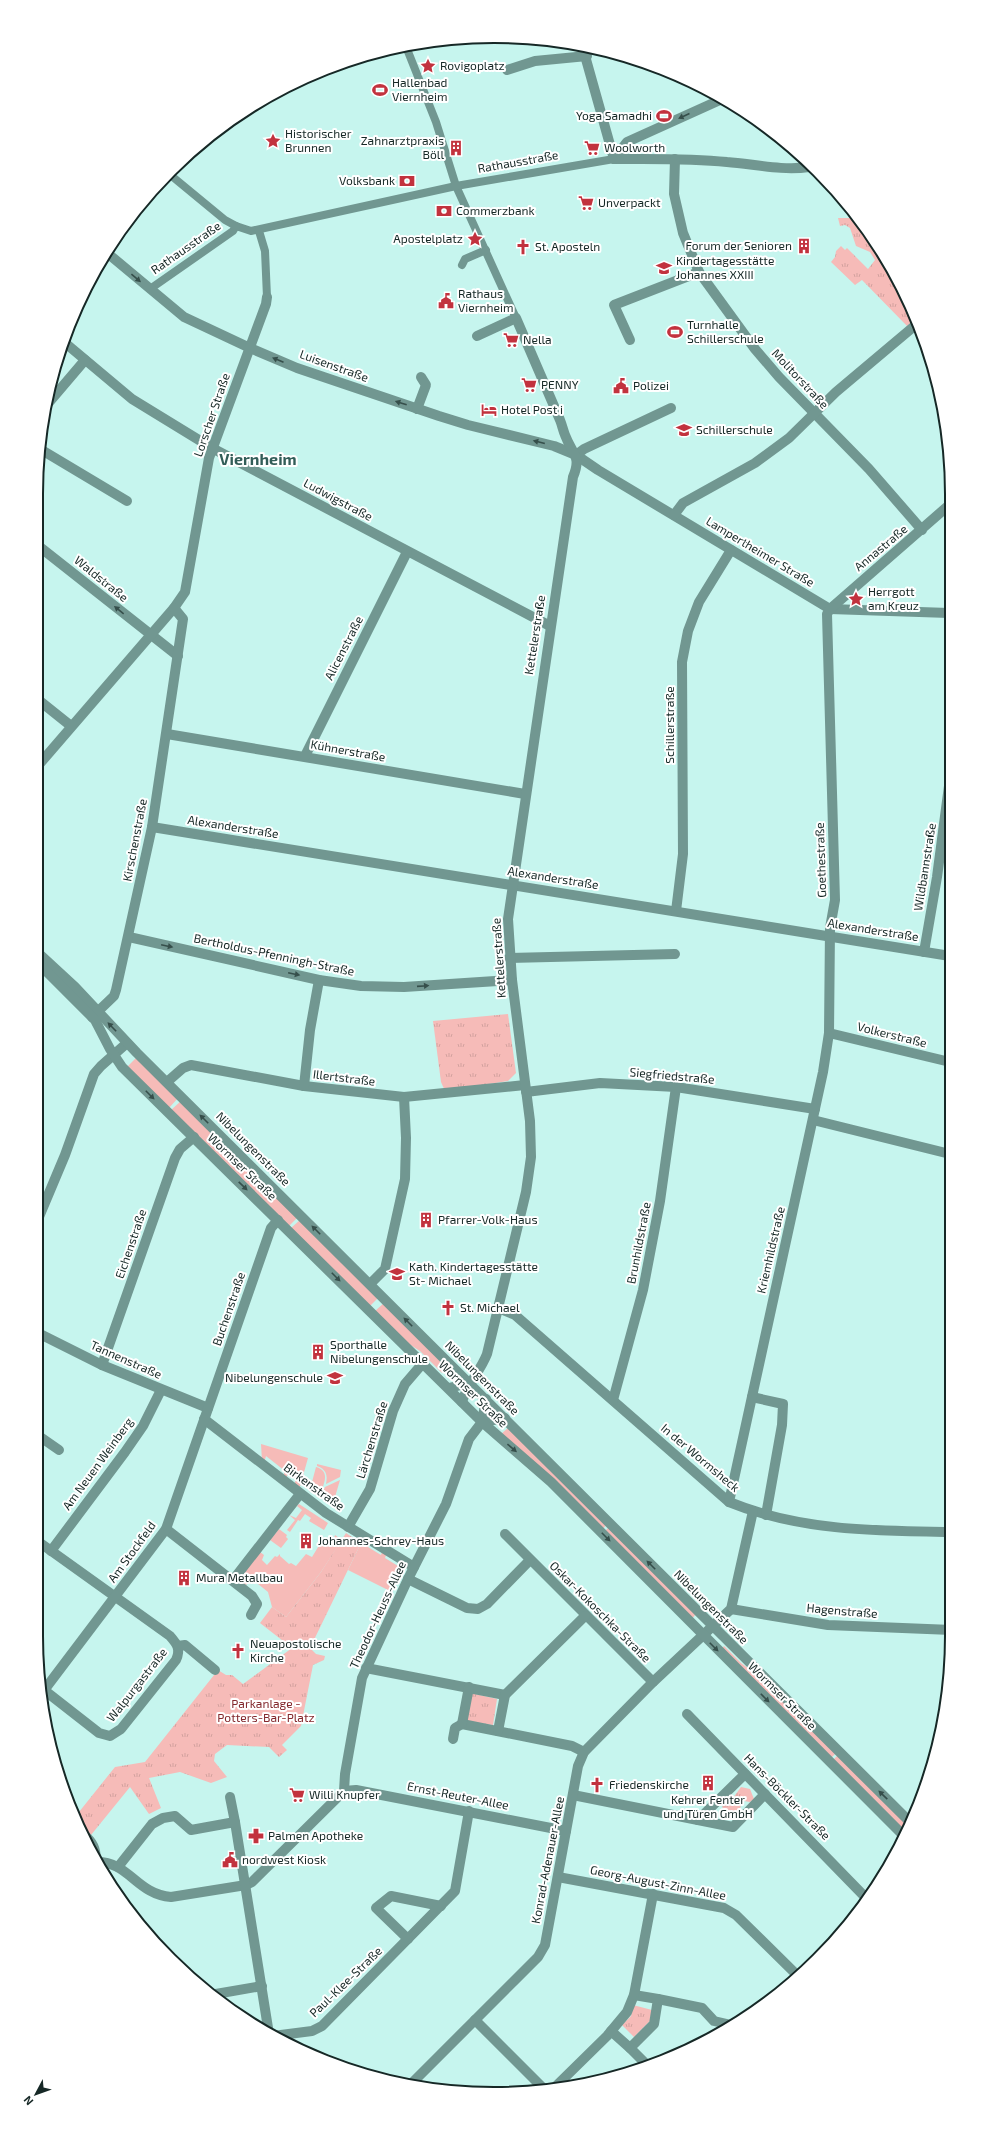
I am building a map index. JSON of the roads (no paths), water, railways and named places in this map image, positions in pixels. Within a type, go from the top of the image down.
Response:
[{"type":"street","points":[[408,52],[438,128],[456,186],[516,318],[560,420],[565,436],[576,454],[671,408]]},
{"type":"street","points":[[586,53],[614,159]]},
{"type":"street","points":[[507,70],[535,61],[587,56]]},
{"type":"street","points":[[614,159],[626,142],[717,101]]},
{"type":"street","name":"Rathausstraße","points":[[173,177],[209,207],[236,226],[251,231],[259,231],[456,186],[614,159],[726,161],[781,168],[804,167]]},
{"type":"street","name":"Molitorstraße","points":[[675,159],[674,194],[683,233],[699,272],[755,350],[802,403],[814,413],[864,464],[922,530]]},
{"type":"street","name":"Rathausstraße","points":[[150,289],[228,235],[236,226]]},
{"type":"street","name":"Lorscher Straße","points":[[43,760],[149,635],[174,608],[185,592],[212,448],[266,304],[266,257],[259,231]]},
{"type":"street","points":[[462,265],[464,259],[486,250]]},
{"type":"street","name":"Luisenstraße","points":[[111,256],[184,317],[250,348],[304,370],[417,409],[468,425],[554,446],[576,454]]},
{"type":"street","points":[[630,340],[614,305],[699,272]]},
{"type":"street","points":[[477,336],[516,318]]},
{"type":"street","points":[[674,515],[683,503],[755,463],[789,438],[836,392],[913,327]]},
{"type":"street","name":"Ludwigstraße","points":[[68,346],[132,399],[212,448],[550,626]]},
{"type":"street","points":[[54,395],[85,360]]},
{"type":"street","points":[[417,409],[426,385],[422,377]]},
{"type":"street","points":[[45,452],[127,501]]},
{"type":"street","name":"Lampertheimer Straße","points":[[576,454],[598,470],[830,609],[945,613]]},
{"type":"street","name":"Kettelerstraße","points":[[462,1402],[469,1383],[478,1373],[487,1354],[526,1192],[530,1164],[530,1121],[509,958],[508,919],[550,626],[573,478],[577,468],[576,454]]},
{"type":"street","name":"Annastraße","points":[[830,609],[945,509]]},
{"type":"street","name":"Waldstraße","points":[[43,550],[149,635]]},
{"type":"street","name":"Schillerstraße","points":[[676,911],[683,854],[682,662],[688,631],[699,602],[731,550]]},
{"type":"street","name":"Alicenstraße","points":[[304,756],[407,552]]},
{"type":"street","points":[[149,635],[178,656],[183,619],[174,608]]},
{"type":"street","name":"Goethestraße","points":[[815,1109],[829,1033],[830,936],[835,900],[827,614],[830,609]]},
{"type":"street","name":"Kirschenstraße","points":[[95,1015],[114,996],[129,937],[152,827],[178,656]]},
{"type":"street","points":[[43,704],[71,726]]},
{"type":"street","name":"Kühnerstraße","points":[[167,734],[525,794]]},
{"type":"street","name":"Wildbannstraße","points":[[924,952],[939,869],[945,819]]},
{"type":"street","name":"Alexanderstraße","points":[[152,827],[945,955]]},
{"type":"street","name":"Bertholdus-Pfenningh-Straße","points":[[129,937],[320,980],[361,986],[404,987],[512,980]]},
{"type":"street","points":[[509,958],[675,954]]},
{"type":"street","name":"Nibelungenstraße","points":[[43,957],[75,987],[95,1015],[127,1043],[167,1082],[486,1399],[712,1627],[906,1818]]},
{"type":"street","name":"Wormser Straße","points":[[43,967],[95,1015],[113,1055],[122,1067],[482,1422],[551,1482],[900,1832]]},
{"type":"street","points":[[304,1086],[310,1030],[320,980]]},
{"type":"street","name":"Volkerstraße","points":[[829,1033],[945,1061]]},
{"type":"street","points":[[43,1207],[65,1155],[94,1074],[127,1043]]},
{"type":"street","name":"Illertstraße","points":[[167,1082],[183,1068],[191,1065],[304,1086],[404,1097],[525,1088]]},
{"type":"street","name":"Siegfriedstraße","points":[[525,1088],[600,1083],[676,1087],[815,1109]]},
{"type":"street","name":"Brunhildstraße","points":[[613,1400],[643,1290],[660,1201],[676,1087]]},
{"type":"street","points":[[370,1284],[385,1269],[405,1179],[406,1138],[404,1097]]},
{"type":"street","name":"Kriemhildstraße","points":[[729,1502],[815,1109]]},
{"type":"street","points":[[813,1120],[945,1153]]},
{"type":"street","name":"Eichenstraße","points":[[102,1365],[175,1158],[180,1149],[194,1137]]},
{"type":"street","name":"Buchenstraße","points":[[208,1408],[271,1228],[278,1220]]},
{"type":"street","name":"In der Wormsheck","points":[[498,1308],[515,1315],[729,1502],[766,1515],[834,1528],[945,1532]]},
{"type":"street","name":"Tannenstraße","points":[[43,1336],[102,1365],[208,1408]]},
{"type":"street","name":"Lärchenstraße","points":[[348,1527],[370,1489],[393,1411],[404,1384],[423,1363]]},
{"type":"street","points":[[449,1388],[469,1383]]},
{"type":"street","name":"Am Neuen Weinberg","points":[[51,1551],[126,1452],[143,1426],[161,1390]]},
{"type":"street","points":[[752,1398],[783,1404],[782,1425],[766,1515]]},
{"type":"street","points":[[486,1399],[482,1422],[505,1418]]},
{"type":"street","name":"Am Stockfeld","points":[[46,1687],[166,1529],[208,1408]]},
{"type":"street","name":"Birkenstraße","points":[[204,1419],[300,1494],[348,1527],[414,1567]]},
{"type":"street","name":"Theodor-Heuss-Allee","points":[[344,1791],[344,1774],[362,1678],[408,1578],[446,1504],[469,1439],[482,1422]]},
{"type":"street","points":[[43,1439],[59,1450]]},
{"type":"street","points":[[233,1580],[300,1494]]},
{"type":"street","points":[[712,1627],[731,1609],[753,1511]]},
{"type":"street","points":[[166,1529],[252,1596],[256,1601],[256,1607],[250,1615]]},
{"type":"street","name":"Oskar-Kokoschka-Straße","points":[[505,1534],[585,1616],[653,1682]]},
{"type":"street","name":"Walpurgastraße","points":[[43,1546],[170,1636],[178,1646],[179,1653],[176,1660],[121,1729],[115,1734],[105,1736],[99,1733],[47,1694]]},
{"type":"street","points":[[408,1578],[467,1608],[478,1609],[487,1604],[530,1560]]},
{"type":"street","name":"Hagenstraße","points":[[731,1609],[828,1625],[945,1630]]},
{"type":"street","points":[[498,1731],[505,1695],[585,1616]]},
{"type":"street","name":"Konrad-Adenauer-Allee","points":[[415,2080],[538,1957],[545,1945],[578,1766],[584,1752],[653,1682],[712,1627]]},
{"type":"street","points":[[178,1646],[185,1645],[215,1670]]},
{"type":"street","points":[[366,1668],[505,1695]]},
{"type":"street","points":[[462,1724],[469,1687]]},
{"type":"street","name":"Hans-Böckler-Straße","points":[[687,1714],[863,1895]]},
{"type":"street","points":[[453,1739],[454,1728],[462,1724],[572,1746],[584,1752]]},
{"type":"street","points":[[698,1820],[745,1774]]},
{"type":"street","name":"Ernst-Reuter-Allee","points":[[344,1791],[356,1790],[566,1831]]},
{"type":"street","points":[[103,1862],[118,1867],[145,1888],[162,1896],[246,1885],[252,1882],[344,1791]]},
{"type":"street","points":[[573,1795],[733,1827],[765,1794]]},
{"type":"street","points":[[230,1796],[246,1885],[268,2027]]},
{"type":"street","name":"Paul-Klee-Straße","points":[[284,2035],[312,2031],[322,2026],[455,1891],[469,1811]]},
{"type":"street","points":[[118,1867],[152,1824],[163,1818],[175,1816],[191,1830],[235,1822]]},
{"type":"street","name":"Georg-August-Zinn-Allee","points":[[558,1877],[724,1908],[736,1915],[794,1972]]},
{"type":"street","points":[[560,2082],[611,2031],[627,2012],[634,1995],[653,1894]]},
{"type":"street","points":[[408,1939],[376,1908],[391,1896],[441,1906]]},
{"type":"street","points":[[218,1994],[262,1986]]},
{"type":"street","points":[[634,1995],[702,2008],[714,2021],[725,2024]]},
{"type":"street","points":[[630,2048],[654,2024],[658,1999]]},
{"type":"street","points":[[475,2020],[539,2084]]},
{"type":"street","points":[[611,2031],[643,2061]]},
{"type":"place","name":"Rovigoplatz","points":[[428,66]]},
{"type":"place","name":"Hallenbad Viernheim","points":[[380,90]]},
{"type":"place","name":"Yoga Samadhi","points":[[664,116]]},
{"type":"place","name":"Historischer Brunnen","points":[[273,141]]},
{"type":"place","name":"Zahnarztpraxis Böll","points":[[456,148]]},
{"type":"place","name":"Woolworth","points":[[592,148]]},
{"type":"place","name":"Volksbank","points":[[407,181]]},
{"type":"place","name":"Unverpackt","points":[[586,203]]},
{"type":"place","name":"Commerzbank","points":[[444,211]]},
{"type":"place","name":"Apostelplatz","points":[[475,239]]},
{"type":"place","name":"Forum der Senioren","points":[[804,246]]},
{"type":"place","name":"St. Aposteln","points":[[523,247]]},
{"type":"place","name":"Kindertagesstätte Johannes XXIII","points":[[664,268]]},
{"type":"place","name":"Rathaus Viernheim","points":[[446,301]]},
{"type":"place","name":"Turnhalle Schillerschule","points":[[675,332]]},
{"type":"place","name":"Nella","points":[[511,340]]},
{"type":"place","name":"PENNY","points":[[529,385]]},
{"type":"place","name":"Polizei","points":[[621,386]]},
{"type":"place","name":"Hotel Post i","points":[[489,410]]},
{"type":"place","name":"Schillerschule","points":[[684,430]]},
{"type":"place","name":"Herrgott am Kreuz","points":[[856,599]]},
{"type":"place","name":"Pfarrer-Volk-Haus","points":[[426,1220]]},
{"type":"place","name":"Kath. Kindertagesstätte St- Michael","points":[[397,1274]]},
{"type":"place","name":"St. Michael","points":[[448,1308]]},
{"type":"place","name":"Sporthalle Nibelungenschule","points":[[318,1352]]},
{"type":"place","name":"Nibelungenschule","points":[[335,1378]]},
{"type":"place","name":"Johannes-Schrey-Haus","points":[[306,1541]]},
{"type":"place","name":"Mura Metallbau","points":[[184,1578]]},
{"type":"place","name":"Neuapostolische Kirche","points":[[238,1651]]},
{"type":"place","name":"Kehrer Fenter und Türen GmbH","points":[[708,1783]]},
{"type":"place","name":"Friedenskirche","points":[[597,1785]]},
{"type":"place","name":"Willi Knupfer","points":[[297,1795]]},
{"type":"place","name":"Palmen Apotheke","points":[[256,1836]]},
{"type":"place","name":"nordwest Kiosk","points":[[230,1860]]},
{"type":"district","name":"Viernheim","points":[[258,459]]},
{"type":"park label","name":"Parkanlage - Potters-Bar-Platz","points":[[266,1711]]}]
